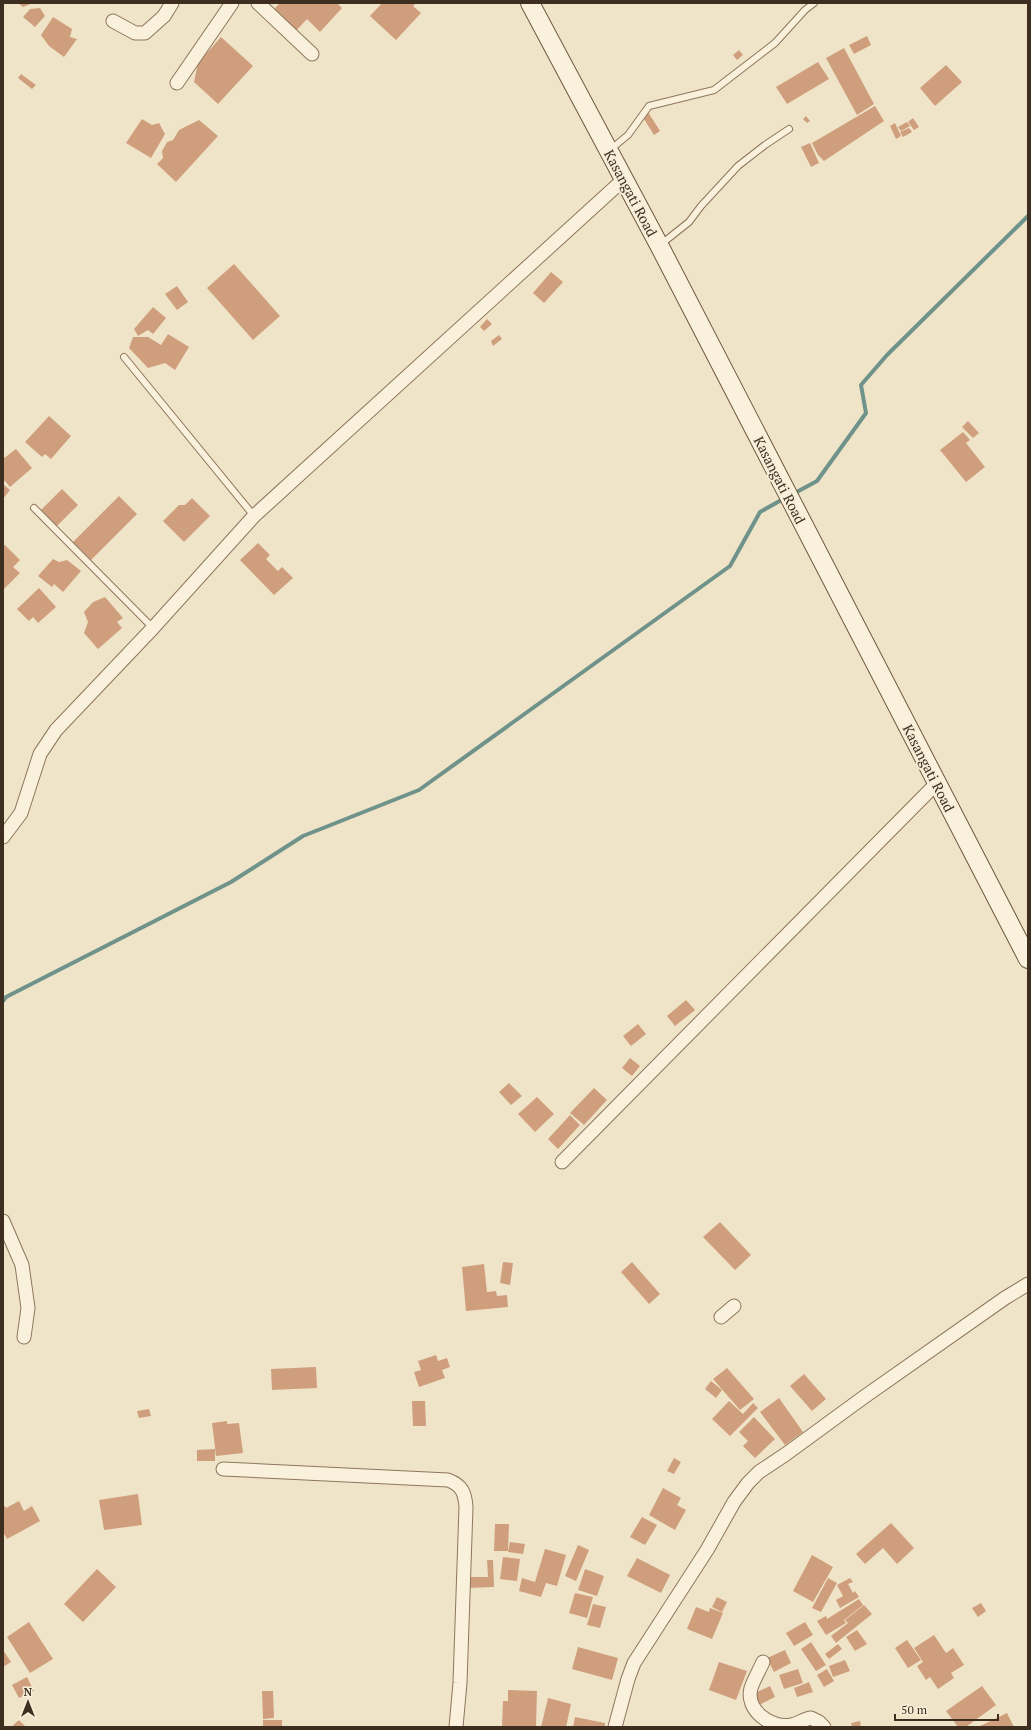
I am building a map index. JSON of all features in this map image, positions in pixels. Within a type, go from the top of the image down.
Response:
[{"type":"street","points":[[113,21],[135,33],[145,33],[164,16],[172,3]]},
{"type":"street","points":[[177,84],[232,3]]},
{"type":"street","points":[[258,3],[312,54]]},
{"type":"street","name":"Kasangati Road","points":[[530,3],[659,246],[1028,958]]},
{"type":"street","points":[[3,837],[21,813],[40,754],[51,736],[153,628],[254,516],[623,180]]},
{"type":"street","points":[[562,1162],[937,783]]},
{"type":"street","points":[[3,1221],[22,1265],[28,1308],[24,1337]]},
{"type":"street","points":[[615,1727],[634,1663],[707,1550],[734,1502],[748,1483],[759,1472],[870,1392],[1005,1298],[1028,1284]]},
{"type":"street","points":[[721,1317],[734,1306]]},
{"type":"street","points":[[224,1469],[448,1480],[460,1485],[466,1496],[466,1507],[460,1683],[456,1727]]},
{"type":"street","points":[[763,1662],[751,1688],[750,1696],[752,1704],[758,1713],[770,1722],[777,1725],[791,1726],[811,1718],[819,1722],[824,1727]]},
{"type":"lane","points":[[608,151],[628,135],[649,106],[714,90],[775,43],[805,10],[814,3]]},
{"type":"lane","points":[[659,246],[689,222],[701,206],[738,166],[789,129]]},
{"type":"lane","points":[[124,357],[254,516]]},
{"type":"lane","points":[[34,508],[153,628]]},
{"type":"building","points":[[18,3],[33,3],[23,7]]},
{"type":"building","points":[[280,3],[337,3],[342,8],[320,32],[307,19],[294,33],[271,12]]},
{"type":"building","points":[[382,3],[416,3],[413,6],[421,13],[396,40],[370,16]]},
{"type":"building","points":[[40,8],[45,16],[35,27],[23,17],[30,9]]},
{"type":"building","points":[[53,17],[72,29],[70,37],[77,39],[64,57],[49,46],[41,35]]},
{"type":"building","points":[[867,36],[871,45],[854,54],[849,45]]},
{"type":"building","points":[[221,37],[253,66],[218,104],[194,82],[198,63]]},
{"type":"building","points":[[844,48],[874,104],[857,115],[826,58]]},
{"type":"building","points":[[739,50],[743,55],[737,60],[733,55]]},
{"type":"building","points":[[818,62],[829,79],[787,104],[776,87]]},
{"type":"building","points":[[946,65],[962,82],[935,106],[920,88]]},
{"type":"building","points":[[21,74],[36,85],[32,89],[18,78]]},
{"type":"building","points":[[875,106],[884,121],[824,161],[818,155],[812,143]]},
{"type":"building","points":[[648,112],[660,131],[654,135],[644,119]]},
{"type":"building","points":[[806,116],[810,121],[807,123],[803,119]]},
{"type":"building","points":[[913,118],[919,127],[914,130],[908,122]]},
{"type":"building","points":[[142,119],[152,125],[159,123],[165,134],[151,158],[126,143]]},
{"type":"building","points":[[199,120],[218,136],[176,182],[157,164],[163,158],[162,151],[167,142],[173,140],[179,130]]},
{"type":"building","points":[[907,122],[910,126],[901,131],[898,127]]},
{"type":"building","points":[[895,123],[901,136],[896,139],[890,126]]},
{"type":"building","points":[[909,128],[912,132],[903,137],[900,132]]},
{"type":"building","points":[[810,143],[819,163],[811,167],[801,147]]},
{"type":"building","points":[[234,264],[280,316],[253,340],[207,288]]},
{"type":"building","points":[[551,272],[563,282],[544,303],[533,293]]},
{"type":"building","points":[[177,286],[188,302],[177,310],[165,294]]},
{"type":"building","points":[[153,307],[166,318],[153,334],[148,330],[138,336],[134,329]]},
{"type":"building","points":[[487,319],[492,324],[484,331],[480,327]]},
{"type":"building","points":[[168,334],[189,347],[175,370],[165,363],[148,368],[129,348],[133,337],[148,337],[161,345]]},
{"type":"building","points":[[499,335],[502,339],[493,346],[491,341]]},
{"type":"building","points":[[49,416],[71,436],[51,459],[45,454],[42,457],[25,442]]},
{"type":"building","points":[[968,421],[979,433],[973,438],[962,427]]},
{"type":"building","points":[[963,432],[970,440],[966,443],[985,467],[966,482],[940,450]]},
{"type":"building","points":[[16,449],[32,468],[10,487],[3,479],[3,459]]},
{"type":"building","points":[[3,484],[10,490],[3,499]]},
{"type":"building","points":[[62,489],[78,505],[57,526],[41,510]]},
{"type":"building","points":[[119,496],[137,514],[91,560],[73,542]]},
{"type":"building","points":[[192,498],[210,516],[184,542],[163,521],[179,505],[185,505]]},
{"type":"building","points":[[258,543],[270,555],[266,559],[278,571],[282,567],[293,578],[274,595],[240,560]]},
{"type":"building","points":[[5,545],[20,560],[13,567],[20,573],[3,590],[3,546]]},
{"type":"building","points":[[53,559],[59,562],[67,560],[81,571],[63,592],[54,584],[52,587],[38,576]]},
{"type":"building","points":[[39,588],[56,607],[38,623],[33,617],[29,621],[17,609]]},
{"type":"building","points":[[105,597],[123,618],[117,622],[122,628],[98,649],[84,633],[88,622],[84,612],[93,602]]},
{"type":"building","points":[[686,1000],[695,1010],[675,1026],[667,1016]]},
{"type":"building","points":[[638,1024],[646,1034],[631,1046],[623,1036]]},
{"type":"building","points":[[630,1058],[640,1066],[632,1076],[622,1068]]},
{"type":"building","points":[[509,1083],[522,1096],[511,1105],[499,1092]]},
{"type":"building","points":[[594,1088],[607,1100],[584,1125],[570,1113]]},
{"type":"building","points":[[537,1097],[554,1114],[535,1132],[518,1114]]},
{"type":"building","points":[[570,1115],[580,1125],[558,1149],[548,1139]]},
{"type":"building","points":[[720,1222],[751,1255],[735,1270],[703,1237]]},
{"type":"building","points":[[503,1262],[513,1263],[510,1285],[500,1283]]},
{"type":"building","points":[[632,1262],[660,1294],[649,1304],[621,1272]]},
{"type":"building","points":[[484,1264],[487,1292],[496,1291],[497,1296],[507,1295],[508,1307],[466,1311],[462,1267]]},
{"type":"building","points":[[436,1355],[438,1361],[447,1358],[450,1367],[442,1370],[445,1378],[419,1387],[414,1372],[421,1370],[418,1361]]},
{"type":"building","points":[[316,1367],[317,1388],[272,1390],[271,1369]]},
{"type":"building","points":[[727,1368],[754,1399],[740,1410],[713,1379]]},
{"type":"building","points":[[804,1374],[826,1399],[812,1411],[790,1386]]},
{"type":"building","points":[[711,1381],[722,1390],[716,1398],[705,1389]]},
{"type":"building","points":[[779,1398],[803,1432],[785,1445],[760,1412]]},
{"type":"building","points":[[412,1401],[425,1401],[426,1426],[413,1426]]},
{"type":"building","points":[[729,1401],[743,1414],[753,1403],[758,1408],[730,1436],[712,1419]]},
{"type":"building","points":[[149,1409],[151,1416],[139,1418],[137,1411]]},
{"type":"building","points":[[754,1417],[775,1439],[755,1458],[743,1446],[748,1441],[739,1432]]},
{"type":"building","points":[[227,1421],[227,1424],[239,1423],[243,1453],[216,1456],[212,1423]]},
{"type":"building","points":[[215,1449],[215,1461],[197,1461],[197,1450]]},
{"type":"building","points":[[674,1458],[681,1462],[674,1474],[667,1471]]},
{"type":"building","points":[[663,1488],[681,1498],[677,1505],[686,1510],[675,1530],[649,1515]]},
{"type":"building","points":[[138,1494],[142,1525],[104,1530],[99,1500]]},
{"type":"building","points":[[19,1501],[24,1511],[32,1506],[40,1521],[7,1539],[3,1532],[3,1504],[6,1508]]},
{"type":"building","points":[[642,1517],[657,1525],[645,1545],[630,1537]]},
{"type":"building","points":[[891,1523],[914,1548],[897,1564],[883,1548],[865,1564],[856,1554]]},
{"type":"building","points":[[495,1524],[509,1524],[508,1551],[494,1551]]},
{"type":"building","points":[[510,1542],[525,1544],[523,1554],[508,1552]]},
{"type":"building","points":[[578,1545],[589,1550],[576,1581],[565,1576]]},
{"type":"building","points":[[545,1549],[566,1555],[557,1586],[546,1583],[541,1597],[519,1591],[522,1578],[535,1582]]},
{"type":"building","points":[[812,1555],[833,1567],[813,1602],[793,1591]]},
{"type":"building","points":[[503,1557],[520,1559],[517,1581],[500,1579]]},
{"type":"building","points":[[637,1558],[670,1575],[661,1593],[627,1576]]},
{"type":"building","points":[[487,1560],[493,1560],[494,1587],[467,1588],[467,1577],[488,1577]]},
{"type":"building","points":[[97,1569],[116,1587],[83,1622],[64,1604]]},
{"type":"building","points":[[585,1569],[604,1576],[597,1596],[578,1590]]},
{"type":"building","points":[[828,1578],[837,1583],[821,1612],[812,1608]]},
{"type":"building","points":[[850,1578],[853,1582],[848,1584],[853,1593],[855,1591],[859,1597],[840,1608],[836,1600],[843,1596],[837,1585]]},
{"type":"building","points":[[575,1593],[593,1597],[587,1618],[569,1613]]},
{"type":"building","points":[[717,1597],[727,1602],[722,1612],[712,1607]]},
{"type":"building","points":[[859,1599],[863,1605],[844,1620],[846,1623],[826,1635],[817,1621],[826,1616],[827,1619]]},
{"type":"building","points":[[981,1603],[986,1611],[978,1617],[972,1608]]},
{"type":"building","points":[[593,1604],[606,1607],[600,1628],[587,1625]]},
{"type":"building","points":[[864,1605],[872,1614],[836,1643],[831,1636],[848,1623],[845,1620]]},
{"type":"building","points":[[696,1607],[709,1612],[710,1608],[723,1613],[712,1639],[687,1629]]},
{"type":"building","points":[[29,1622],[53,1659],[30,1673],[7,1637]]},
{"type":"building","points":[[805,1622],[813,1635],[794,1646],[786,1633]]},
{"type":"building","points":[[857,1630],[867,1644],[855,1651],[846,1637]]},
{"type":"building","points":[[934,1635],[946,1653],[953,1648],[964,1665],[951,1673],[954,1678],[938,1689],[930,1677],[926,1680],[917,1666],[923,1662],[914,1648]]},
{"type":"building","points":[[907,1640],[921,1660],[908,1668],[895,1648]]},
{"type":"building","points":[[811,1642],[826,1665],[816,1671],[801,1649]]},
{"type":"building","points":[[838,1644],[842,1649],[829,1659],[825,1654]]},
{"type":"building","points":[[578,1647],[618,1658],[612,1680],[572,1669]]},
{"type":"building","points":[[3,1650],[11,1662],[3,1667]]},
{"type":"building","points":[[785,1650],[791,1663],[774,1672],[767,1658]]},
{"type":"building","points":[[845,1660],[850,1671],[833,1677],[829,1666]]},
{"type":"building","points":[[719,1662],[747,1671],[736,1700],[709,1690]]},
{"type":"building","points":[[798,1669],[803,1683],[784,1689],[779,1675]]},
{"type":"building","points":[[827,1669],[834,1681],[824,1687],[817,1675]]},
{"type":"building","points":[[27,1677],[34,1691],[19,1698],[12,1685]]},
{"type":"building","points":[[809,1682],[813,1692],[797,1697],[794,1688]]},
{"type":"building","points":[[770,1686],[775,1697],[759,1705],[753,1694]]},
{"type":"building","points":[[982,1686],[996,1705],[966,1727],[958,1727],[946,1711]]},
{"type":"building","points":[[508,1690],[537,1691],[536,1727],[502,1727],[503,1701],[508,1701]]},
{"type":"building","points":[[262,1691],[273,1691],[274,1718],[263,1719]]},
{"type":"building","points":[[548,1698],[571,1704],[566,1727],[541,1727]]},
{"type":"building","points":[[1007,1713],[1014,1727],[978,1727]]},
{"type":"building","points":[[575,1717],[605,1723],[605,1727],[573,1727]]},
{"type":"building","points":[[19,1720],[26,1727],[11,1727]]},
{"type":"building","points":[[263,1720],[282,1720],[282,1727],[263,1727]]},
{"type":"building","points":[[860,1721],[861,1727],[852,1727],[851,1723]]},
{"type":"waterway","points":[[793,494],[817,481],[866,413],[861,385],[887,355],[1028,216]]},
{"type":"waterway","points":[[3,1001],[6,997],[231,882],[303,836],[419,790],[730,566],[760,512],[785,498]]}]
